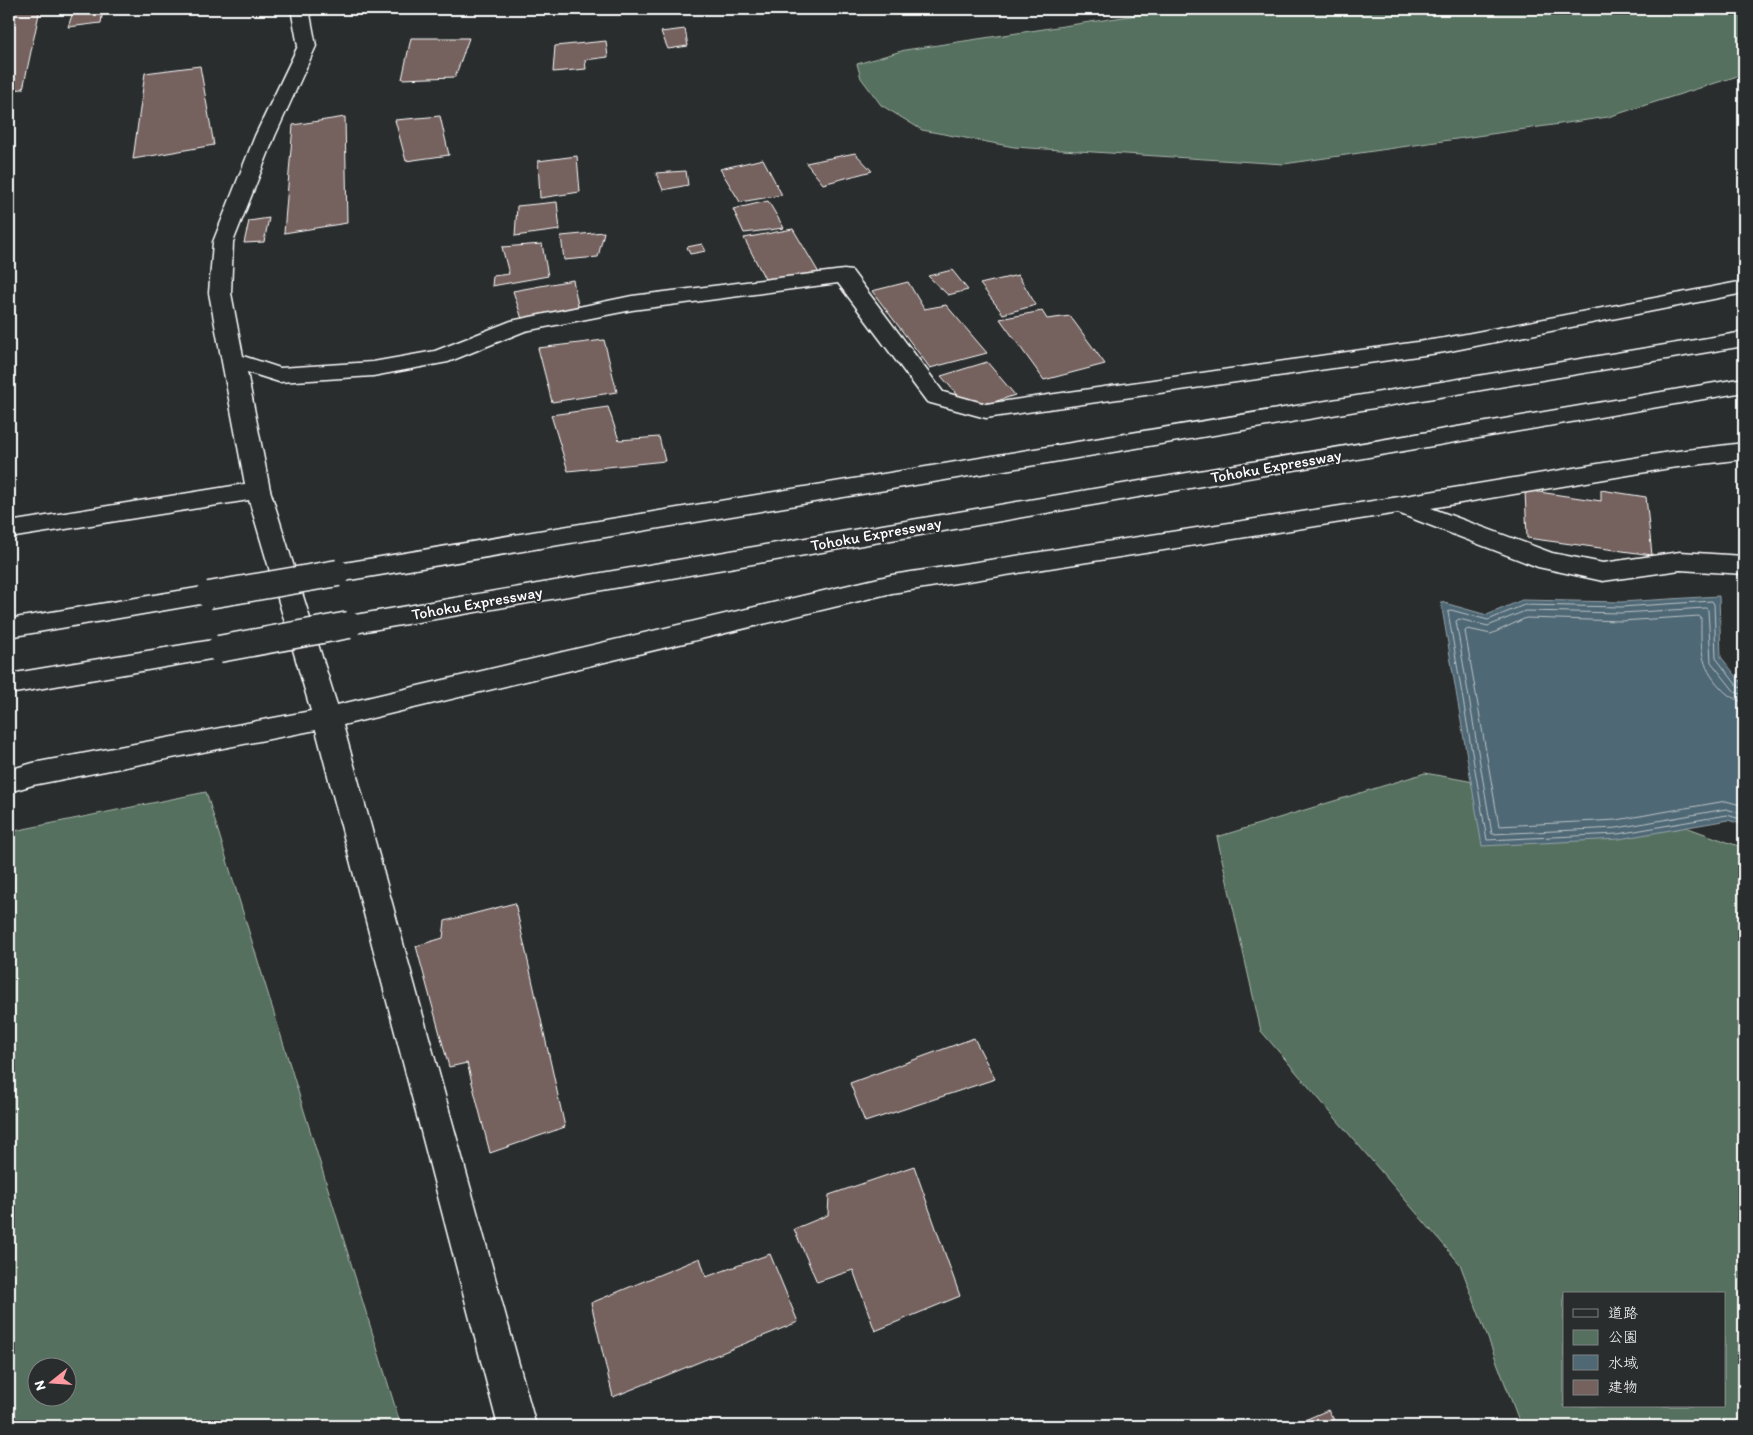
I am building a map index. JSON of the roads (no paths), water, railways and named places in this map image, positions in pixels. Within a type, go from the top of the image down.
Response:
[{"type":"main road","points":[[300,9],[307,46],[265,136],[223,242],[220,294],[258,490],[327,718],[517,1426]]},
{"type":"main road","points":[[232,360],[278,375],[373,369],[440,357],[519,326],[622,305],[844,276],[935,397],[986,411],[1445,345],[1744,287]]},
{"type":"main road","points":[[9,628],[1744,339]]},
{"type":"main road","name":"Tohoku Expressway","points":[[9,684],[1744,385]]},
{"type":"main road","points":[[9,781],[33,774],[327,718],[892,584],[1400,505],[1670,460],[1744,451]]},
{"type":"main road","points":[[9,530],[258,490]]},
{"type":"main road","points":[[1400,505],[1547,561],[1603,572],[1680,561],[1744,565]]},
{"type":"water","points":[[1719,596],[1721,657],[1744,686],[1744,825],[1728,820],[1619,839],[1482,846],[1441,602],[1487,615],[1522,600],[1621,602]]}]
